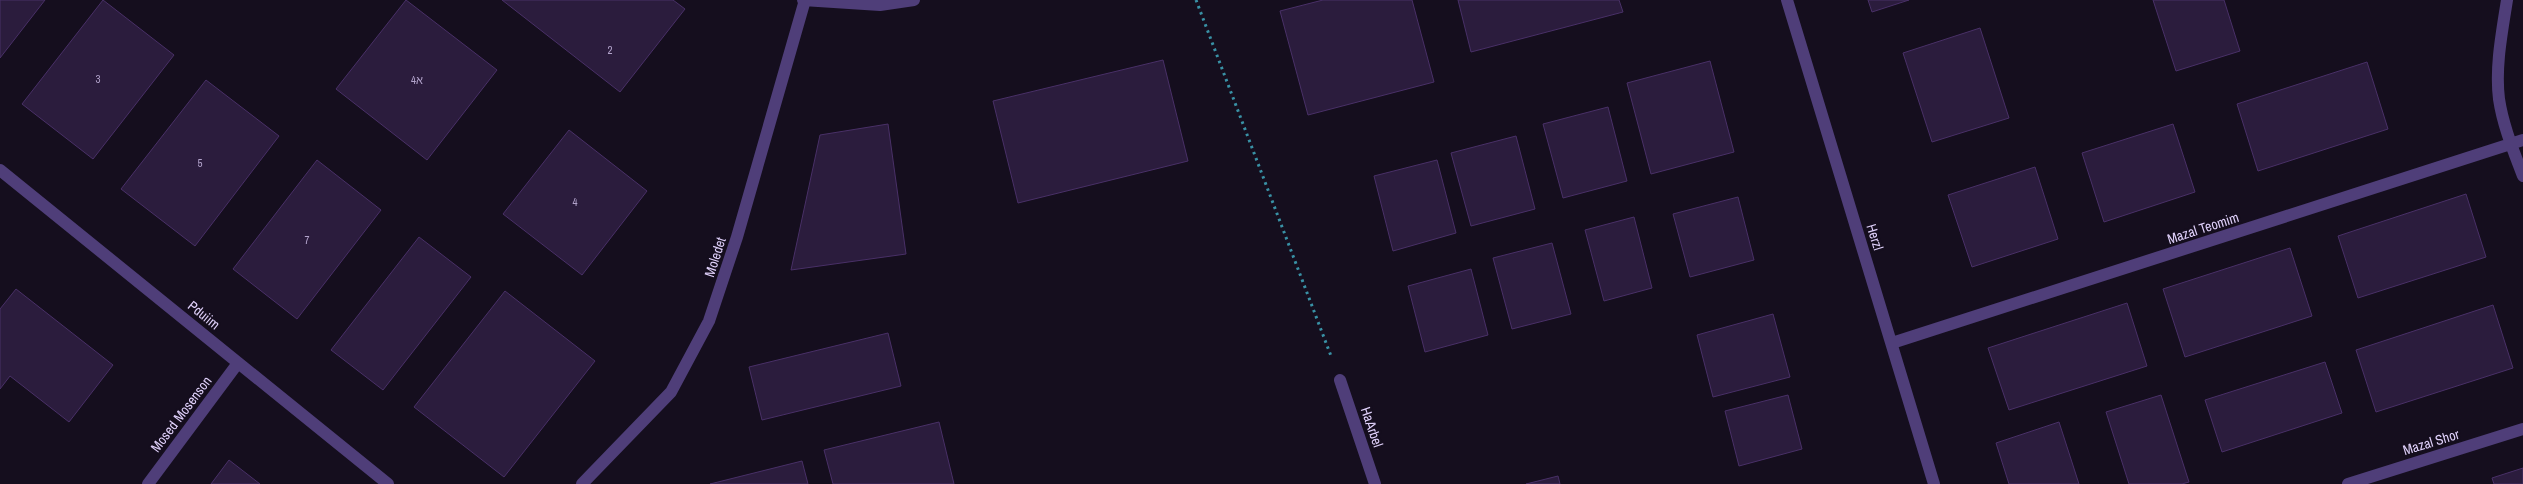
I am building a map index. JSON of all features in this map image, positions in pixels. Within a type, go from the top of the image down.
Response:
[{"type":"street","points":[[805,0],[880,5],[914,0]]},
{"type":"street","name":"Moledet","points":[[582,484],[671,392],[709,321],[737,237],[805,0]]},
{"type":"street","name":"Herzl","points":[[1787,0],[1934,484]]},
{"type":"street","points":[[2507,0],[2499,53],[2499,99],[2517,142],[2523,176]]},
{"type":"street","name":"Mazal Teomim","points":[[1892,343],[2517,142]]},
{"type":"street","name":"Pduiim","points":[[0,170],[388,484]]},
{"type":"street","name":"Mosed Mosenson","points":[[148,484],[238,363]]},
{"type":"street","name":"HaArbel","points":[[1340,380],[1375,484]]},
{"type":"street","name":"Mazal Shor","points":[[2348,484],[2523,429]]},
{"type":"path","points":[[1196,0],[1340,380]]},
{"type":"building","points":[[0,0],[45,0],[0,58]]},
{"type":"building","points":[[103,0],[174,55],[93,159],[22,104]]},
{"type":"building","points":[[406,0],[497,70],[427,160],[336,89]]},
{"type":"building","points":[[502,0],[673,0],[685,9],[620,92]]},
{"type":"building","points":[[1323,0],[1412,0],[1434,82],[1308,115],[1280,11]]},
{"type":"building","points":[[1458,0],[1619,0],[1623,12],[1471,52]]},
{"type":"building","points":[[1868,0],[1909,0],[1872,12]]},
{"type":"building","points":[[2153,0],[2224,0],[2240,51],[2176,71]]},
{"type":"building","points":[[1980,28],[2009,118],[1932,142],[1903,53]]},
{"type":"building","points":[[1163,60],[1188,161],[1018,203],[993,101]]},
{"type":"building","points":[[1710,61],[1734,152],[1651,174],[1627,83]]},
{"type":"building","points":[[2367,62],[2388,129],[2258,171],[2237,104]]},
{"type":"building","points":[[206,80],[279,136],[195,246],[121,189]]},
{"type":"building","points":[[1608,107],[1627,181],[1563,198],[1543,124]]},
{"type":"building","points":[[888,124],[906,254],[791,270],[820,135]]},
{"type":"building","points":[[2173,124],[2195,192],[2104,222],[2082,153]]},
{"type":"building","points":[[569,130],[647,191],[582,275],[503,214]]},
{"type":"building","points":[[1516,136],[1535,209],[1471,226],[1451,153]]},
{"type":"building","points":[[317,160],[381,210],[297,319],[233,269]]},
{"type":"building","points":[[1437,160],[1456,233],[1393,251],[1374,176]]},
{"type":"building","points":[[2035,167],[2058,239],[1972,267],[1948,195]]},
{"type":"building","points":[[2466,194],[2486,257],[2358,298],[2338,236]]},
{"type":"building","points":[[1738,197],[1754,260],[1690,277],[1673,214]]},
{"type":"building","points":[[1634,217],[1652,288],[1604,301],[1585,230]]},
{"type":"building","points":[[419,237],[471,277],[383,390],[331,350]]},
{"type":"building","points":[[1552,243],[1571,314],[1512,329],[1493,258]]},
{"type":"building","points":[[2290,248],[2312,316],[2185,357],[2163,289]]},
{"type":"building","points":[[1471,269],[1488,335],[1425,352],[1408,286]]},
{"type":"building","points":[[16,289],[113,365],[69,422],[10,376],[0,389],[0,309]]},
{"type":"building","points":[[505,291],[595,361],[504,477],[414,407]]},
{"type":"building","points":[[2127,303],[2147,366],[2009,410],[1988,348]]},
{"type":"building","points":[[2493,305],[2513,368],[2376,412],[2356,350]]},
{"type":"building","points":[[1773,314],[1790,377],[1713,397],[1697,335]]},
{"type":"building","points":[[888,333],[901,386],[762,420],[749,367]]},
{"type":"building","points":[[2325,362],[2342,413],[2222,452],[2205,400]]},
{"type":"building","points":[[1788,395],[1802,449],[1739,466],[1725,411]]},
{"type":"building","points":[[2161,395],[2189,482],[2182,484],[2129,484],[2106,412]]},
{"type":"building","points":[[939,422],[954,484],[833,484],[824,450]]},
{"type":"building","points":[[2059,422],[2079,484],[2009,484],[1996,443]]},
{"type":"building","points":[[229,460],[260,484],[211,484]]},
{"type":"building","points":[[802,461],[808,484],[710,484]]},
{"type":"building","points":[[2523,468],[2523,484],[2494,484],[2492,478]]},
{"type":"building","points":[[1558,476],[1560,484],[1526,484]]}]
